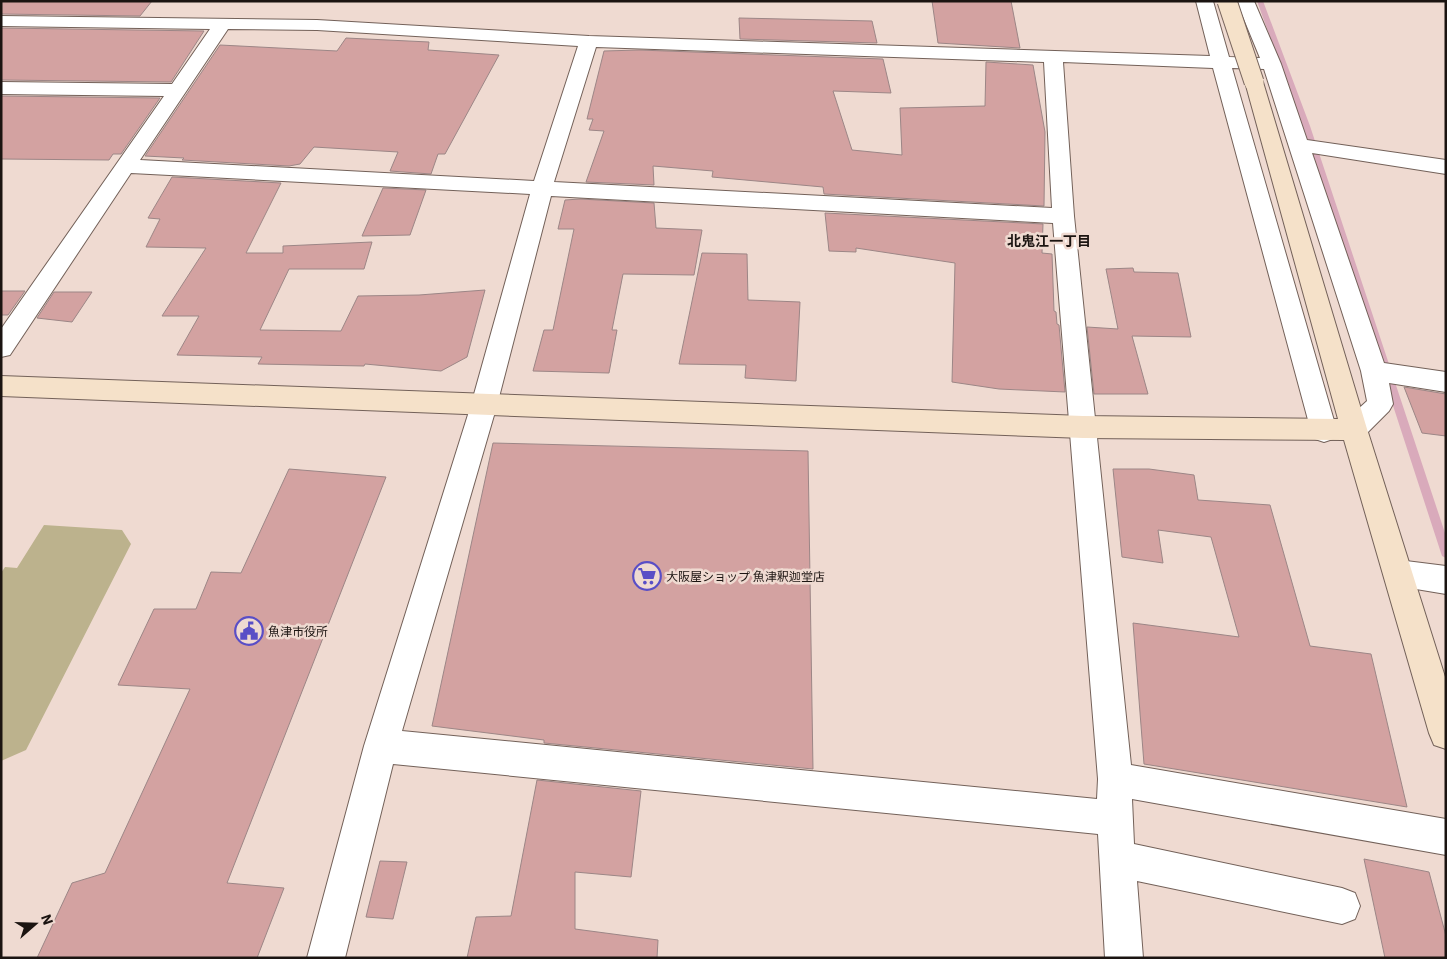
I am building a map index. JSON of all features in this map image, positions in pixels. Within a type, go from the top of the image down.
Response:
[{"type":"street","points":[[1204,1],[1219,61],[1324,431]]},
{"type":"street","points":[[1,386],[1083,427],[1324,431],[1354,429],[1380,404],[1374,371],[1300,145],[1226,1]]},
{"type":"street","points":[[1231,1],[1246,2],[1354,429],[1446,733]]},
{"type":"street","points":[[1,21],[317,25],[589,41],[1219,61],[1263,73]]},
{"type":"street","points":[[1,348],[223,23]]},
{"type":"street","points":[[326,958],[381,746],[484,405],[542,188],[589,41]]},
{"type":"street","points":[[1053,57],[1063,216],[1115,778],[1114,818],[1124,958]]},
{"type":"street","points":[[1,88],[177,90]]},
{"type":"street","points":[[1300,145],[1446,166]]},
{"type":"street","points":[[126,166],[1063,216]]},
{"type":"street","points":[[1374,371],[1446,382]]},
{"type":"street","points":[[1398,573],[1446,580]]},
{"type":"street","points":[[381,746],[1114,818]]},
{"type":"street","points":[[1115,778],[1446,837]]},
{"type":"street","points":[[1118,859],[1342,906]]},
{"type":"shaded area","points":[[44,525],[122,530],[131,544],[26,750],[1,761],[1,573],[5,567],[17,568]]},
{"type":"building","points":[[1,1],[152,1],[140,16],[1,14]]},
{"type":"building","points":[[932,1],[1011,1],[1020,48],[938,43]]},
{"type":"building","points":[[739,18],[872,21],[877,43],[740,39]]},
{"type":"building","points":[[1,28],[204,31],[171,82],[1,80]]},
{"type":"building","points":[[346,38],[429,42],[428,50],[499,55],[445,154],[438,154],[431,174],[390,171],[398,152],[314,147],[300,164],[289,166],[145,156],[220,45],[337,51]]},
{"type":"building","points":[[639,50],[883,59],[891,93],[833,91],[852,150],[902,155],[900,108],[985,106],[986,62],[1033,65],[1045,132],[1044,206],[824,194],[823,187],[712,177],[713,171],[653,166],[654,185],[586,182],[604,131],[589,130],[593,119],[587,119],[604,51]]},
{"type":"building","points":[[1,96],[160,98],[121,154],[113,154],[109,160],[1,159]]},
{"type":"building","points":[[172,177],[281,183],[246,253],[283,253],[283,246],[372,242],[364,269],[289,269],[260,330],[341,331],[358,296],[419,295],[485,290],[467,357],[441,371],[365,364],[364,366],[258,364],[262,357],[177,355],[199,316],[162,316],[206,248],[146,247],[160,219],[148,218]]},
{"type":"building","points":[[383,188],[426,190],[410,235],[362,236]]},
{"type":"building","points":[[580,199],[654,203],[656,228],[702,230],[694,275],[623,274],[612,330],[617,330],[609,373],[533,371],[544,330],[553,330],[574,229],[558,229],[565,200]]},
{"type":"building","points":[[825,213],[1043,224],[1042,253],[1052,254],[1054,311],[1056,312],[1057,324],[1059,325],[1065,392],[999,389],[952,382],[955,263],[856,248],[856,252],[829,251]]},
{"type":"building","points":[[702,253],[747,254],[748,300],[800,302],[796,381],[745,378],[746,365],[679,364]]},
{"type":"building","points":[[1133,268],[1134,272],[1178,273],[1191,337],[1132,336],[1148,394],[1094,394],[1087,327],[1118,329],[1106,269]]},
{"type":"building","points":[[1,291],[25,291],[8,315],[1,315]]},
{"type":"building","points":[[54,292],[92,292],[72,322],[37,318]]},
{"type":"building","points":[[1404,387],[1446,394],[1446,436],[1422,433]]},
{"type":"building","points":[[493,443],[808,451],[813,769],[544,743],[544,740],[432,726]]},
{"type":"building","points":[[289,469],[386,477],[227,883],[284,888],[257,958],[37,958],[72,883],[105,873],[190,689],[118,685],[154,609],[196,609],[211,572],[241,573]]},
{"type":"building","points":[[1113,469],[1149,469],[1194,475],[1198,500],[1270,505],[1310,646],[1371,654],[1407,807],[1144,764],[1133,623],[1239,637],[1211,537],[1158,530],[1163,563],[1122,557]]},
{"type":"building","points":[[537,780],[641,791],[631,877],[575,872],[575,929],[658,940],[657,958],[467,958],[476,917],[511,916]]},
{"type":"building","points":[[1364,859],[1429,872],[1446,936],[1446,958],[1385,958]]},
{"type":"building","points":[[380,861],[407,862],[393,919],[366,917]]},
{"type":"waterway","points":[[1260,1],[1306,126],[1446,553]]},
{"type":"place","name":"大阪屋ショップ 魚津釈迦堂店","points":[[647,576]]},
{"type":"place","name":"魚津市役所","points":[[249,631]]},
{"type":"district","name":"北鬼江一丁目","points":[[1049,241]]}]
